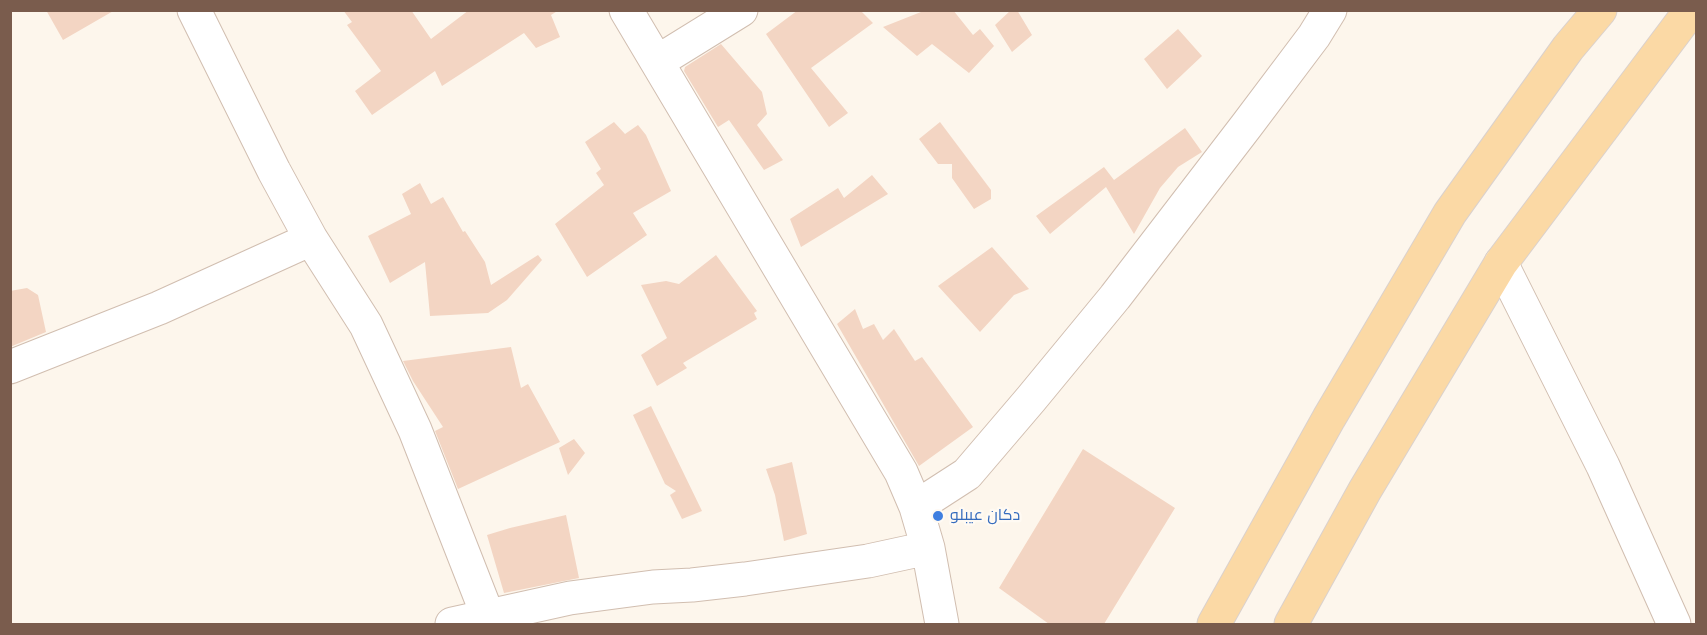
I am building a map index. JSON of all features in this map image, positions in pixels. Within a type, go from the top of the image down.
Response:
[{"type":"main road","points":[[1214,624],[1329,418],[1450,213],[1568,48],[1600,10]]},
{"type":"main road","points":[[1292,624],[1365,490],[1501,263],[1691,10]]},
{"type":"street","points":[[194,10],[274,171],[311,239],[366,325],[415,430],[490,620]]},
{"type":"street","points":[[627,10],[901,472],[916,507],[928,548],[942,624]]},
{"type":"street","points":[[657,62],[741,10]]},
{"type":"street","points":[[916,507],[967,474],[1031,399],[1115,297],[1314,36],[1330,10]]},
{"type":"street","points":[[10,367],[159,308],[311,239]]},
{"type":"street","points":[[1501,263],[1603,466],[1674,624]]},
{"type":"street","points":[[452,624],[490,620],[570,598],[653,587],[745,579],[868,561],[928,548]]},
{"type":"building","points":[[46,10],[115,10],[63,40]]},
{"type":"building","points":[[343,10],[411,10],[431,39],[469,10],[559,10],[551,15],[560,37],[536,48],[524,33],[442,86],[435,71],[372,115],[355,91],[381,71],[347,25],[352,22]]},
{"type":"building","points":[[798,10],[860,10],[873,23],[811,68],[848,113],[829,127],[766,34]]},
{"type":"building","points":[[926,10],[953,10],[973,35],[980,29],[994,46],[969,73],[932,44],[917,56],[883,27]]},
{"type":"building","points":[[1011,10],[1017,10],[1032,35],[1012,52],[995,25]]},
{"type":"building","points":[[1178,29],[1202,56],[1167,89],[1144,59]]},
{"type":"building","points":[[721,44],[762,92],[767,114],[757,125],[783,160],[764,170],[729,120],[718,127],[684,71],[685,67]]},
{"type":"building","points":[[614,122],[625,134],[638,125],[646,135],[671,191],[633,213],[647,235],[587,277],[555,224],[604,185],[596,173],[601,169],[585,142]]},
{"type":"building","points":[[940,122],[991,190],[991,199],[974,209],[952,178],[952,164],[938,164],[919,139]]},
{"type":"building","points":[[1185,128],[1202,152],[1178,167],[1160,188],[1134,234],[1106,187],[1050,234],[1036,216],[1104,167],[1114,180]]},
{"type":"building","points":[[872,175],[888,194],[801,247],[790,219],[838,188],[844,198]]},
{"type":"building","points":[[420,183],[431,204],[443,197],[463,232],[465,231],[485,262],[491,285],[538,255],[542,260],[507,300],[488,313],[430,316],[425,262],[390,283],[368,236],[411,214],[402,194]]},
{"type":"building","points":[[992,247],[1029,289],[1014,295],[980,332],[938,286]]},
{"type":"building","points":[[716,255],[757,311],[754,313],[757,319],[683,363],[687,368],[657,386],[641,355],[667,338],[641,285],[666,281],[679,284]]},
{"type":"building","points":[[27,288],[38,295],[46,332],[10,347],[10,291]]},
{"type":"building","points":[[855,309],[863,329],[874,324],[883,340],[894,329],[915,361],[922,357],[973,427],[919,466],[837,324]]},
{"type":"building","points":[[511,347],[521,388],[528,384],[560,442],[458,489],[435,431],[443,427],[413,381],[403,361]]},
{"type":"building","points":[[651,406],[702,511],[682,519],[670,495],[676,491],[665,484],[633,415]]},
{"type":"building","points":[[574,439],[585,453],[568,475],[559,448]]},
{"type":"building","points":[[1083,449],[1175,508],[1104,624],[1049,624],[999,588]]},
{"type":"building","points":[[792,462],[807,534],[784,541],[775,495],[766,469]]},
{"type":"building","points":[[566,515],[579,578],[504,593],[487,535]]},
{"type":"place","name":"دكان عيبلو","points":[[938,516]]}]
